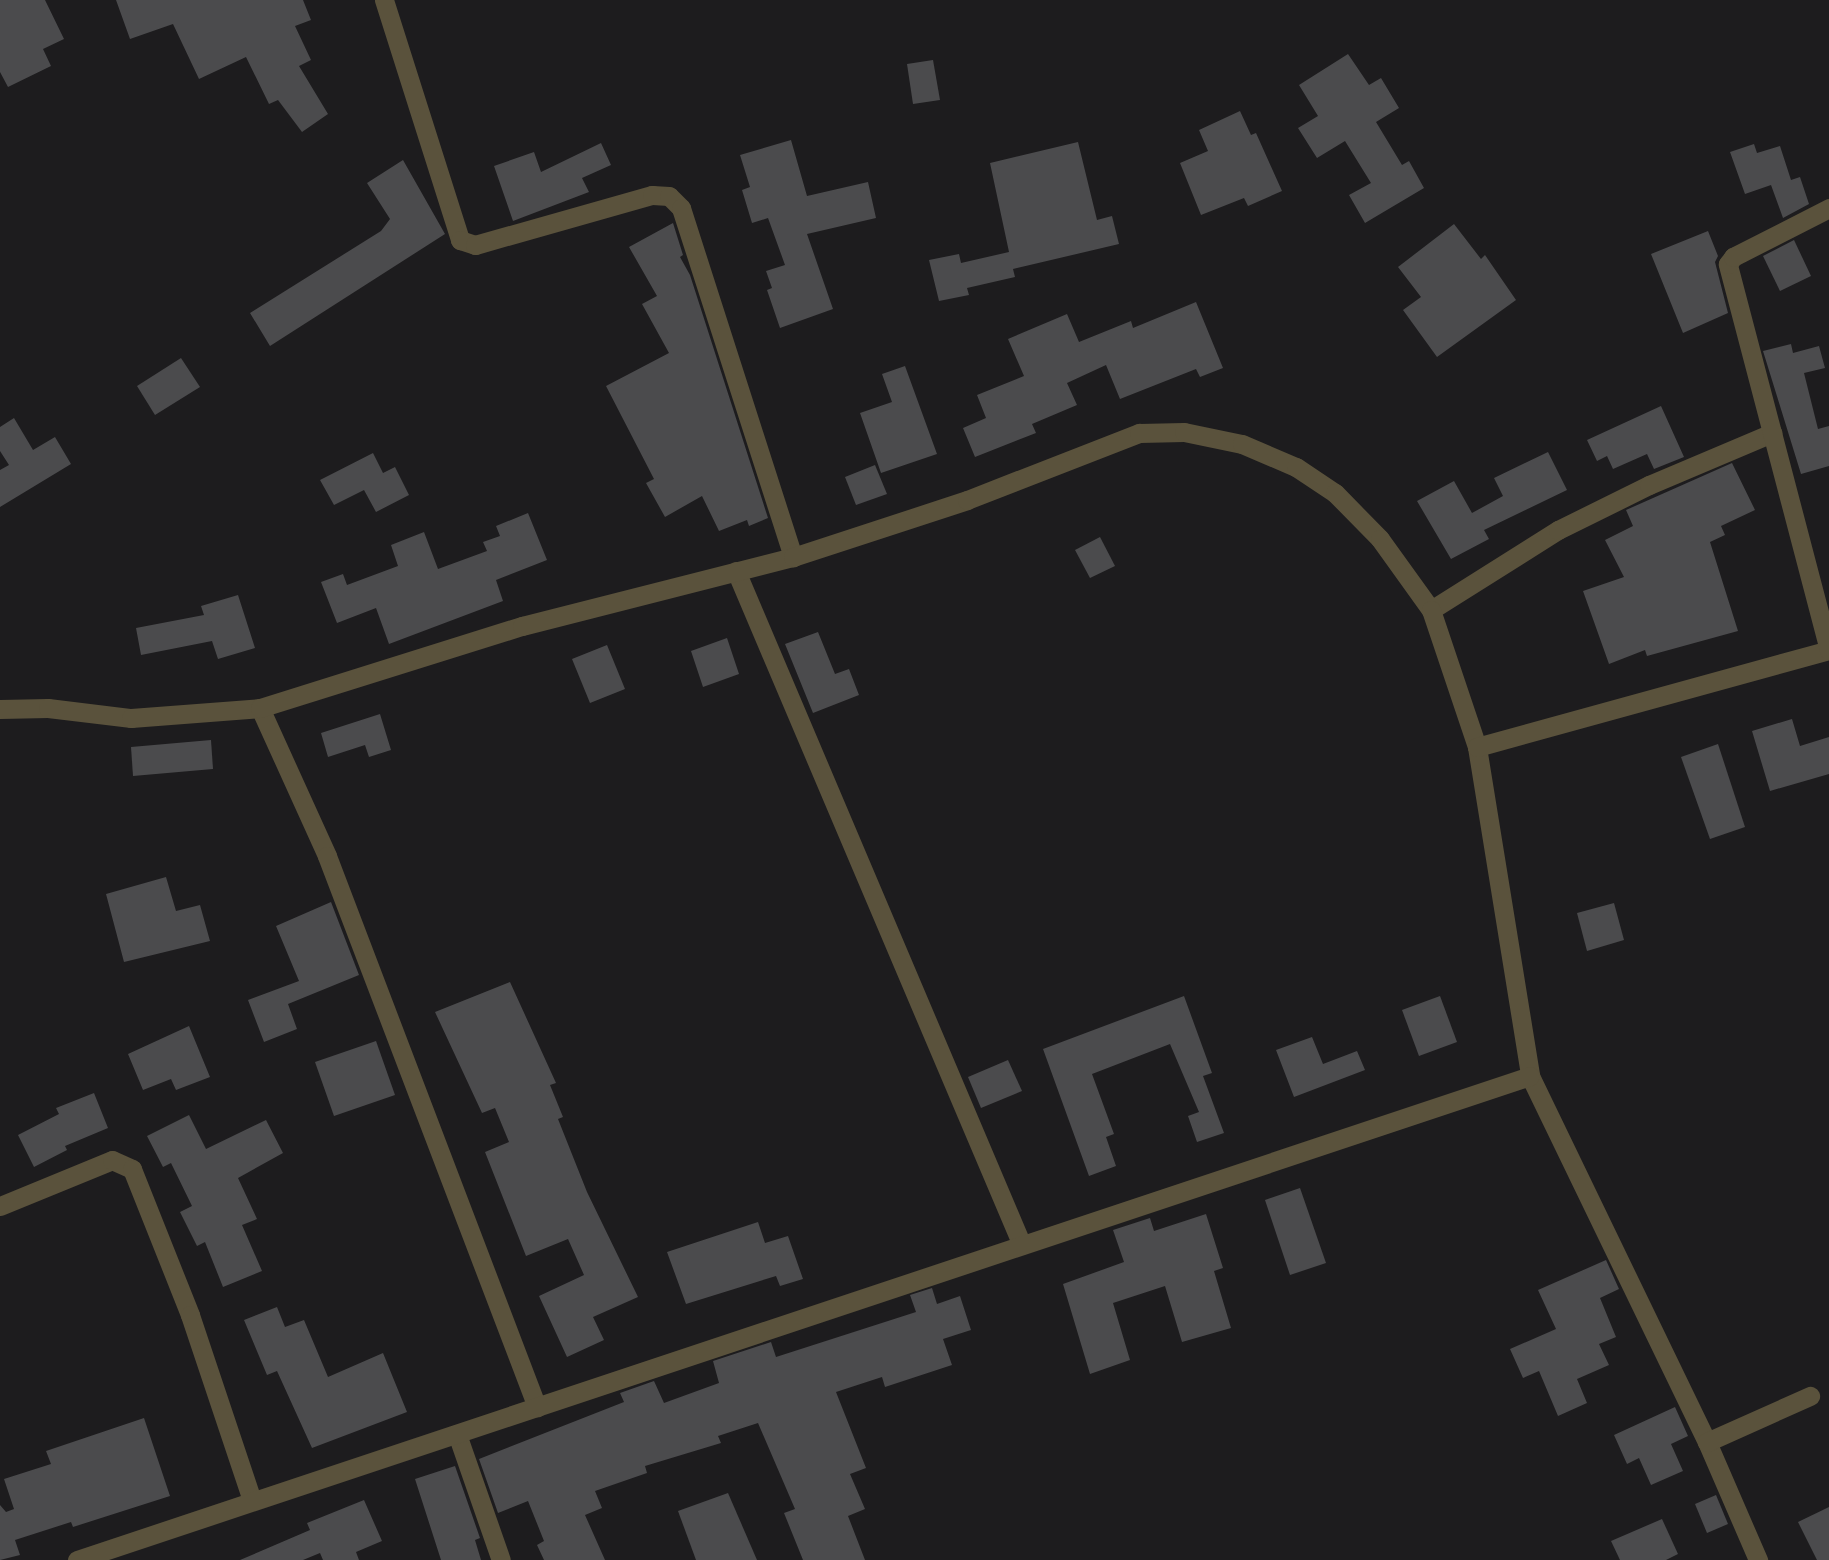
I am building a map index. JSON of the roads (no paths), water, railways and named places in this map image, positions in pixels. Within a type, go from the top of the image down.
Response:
[{"type":"street","points":[[384,0],[415,109],[460,240],[475,245],[652,195],[669,196],[681,208],[793,557]]},
{"type":"street","points":[[1477,747],[1829,650],[1728,264],[1733,257],[1829,208]]},
{"type":"street","points":[[0,709],[48,708],[143,718],[260,708],[522,626],[793,557],[967,500],[1139,433],[1184,432],[1242,444],[1296,467],[1335,493],[1380,539],[1431,610],[1477,747],[1530,1076],[1707,1442],[1758,1560]]},
{"type":"street","points":[[1431,610],[1558,530],[1649,485],[1772,433]]},
{"type":"street","points":[[736,571],[1022,1245]]},
{"type":"street","points":[[260,708],[327,856],[537,1407]]},
{"type":"street","points":[[77,1560],[1530,1076]]},
{"type":"street","points":[[0,1206],[112,1160],[132,1168],[190,1315],[252,1500]]},
{"type":"street","points":[[1707,1442],[1810,1396]]},
{"type":"street","points":[[457,1433],[501,1560]]}]
